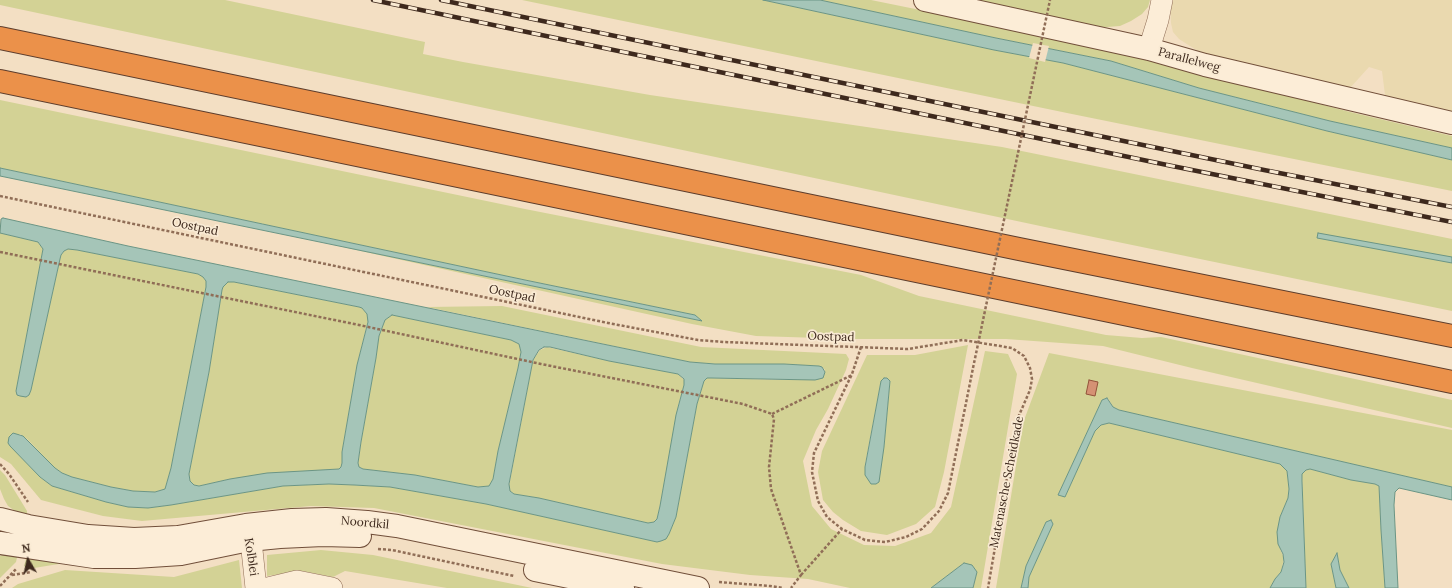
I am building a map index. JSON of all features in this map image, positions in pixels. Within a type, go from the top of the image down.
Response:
[{"type":"highway","points":[[0,38],[1027,251],[1452,336]]},
{"type":"highway","points":[[0,81],[1452,382]]},
{"type":"street","name":"Parallelweg","points":[[925,0],[1149,49],[1204,65],[1452,123]]},
{"type":"street","points":[[1149,49],[1158,20],[1162,0]]},
{"type":"street","name":"Noordkil","points":[[0,519],[28,526],[88,536],[134,539],[248,533],[280,537],[323,535],[362,536],[393,540],[623,588]]},
{"type":"street","name":"Noordkil","points":[[0,543],[94,557],[135,557],[181,554],[292,520],[326,519],[390,525],[698,588]]},
{"type":"street","name":"Kolblei","points":[[248,533],[256,588]]},
{"type":"street","points":[[268,588],[297,581],[332,588]]},
{"type":"path","points":[[861,347],[852,374],[814,453],[812,472],[818,501],[827,517],[842,530],[865,540],[885,542],[906,537],[922,529],[940,511],[948,493],[1050,0]]},
{"type":"path","name":"Oostpad","points":[[0,196],[698,340],[908,349],[963,340],[1012,348],[1024,356]]},
{"type":"path","points":[[0,252],[359,325],[675,392],[743,404],[772,414],[852,374]]},
{"type":"path","name":"Matenasche Scheidkade","points":[[988,588],[1017,420],[1030,390],[1032,379],[1030,368],[1024,356]]},
{"type":"path","points":[[772,414],[774,419],[769,467],[771,489],[801,575]]},
{"type":"path","points":[[0,464],[9,474],[32,508],[28,526]]},
{"type":"path","points":[[791,588],[842,530]]},
{"type":"shaded area","points":[[0,0],[225,0],[425,42],[423,54],[463,62],[650,95],[1002,147],[1452,239],[1452,311],[1045,227],[0,5]]},
{"type":"shaded area","points":[[522,0],[763,0],[994,50],[1063,63],[1327,131],[1452,160],[1452,191],[1067,113]]},
{"type":"shaded area","points":[[763,0],[820,0],[1111,61],[1199,88],[1330,121],[1452,148],[1452,160],[1327,131],[1063,63],[994,50]]},
{"type":"shaded area","points":[[820,0],[871,0],[1107,48],[1350,112],[1452,136],[1452,148],[1330,121],[1199,88],[1111,61]]},
{"type":"shaded area","points":[[964,0],[1150,0],[1148,7],[1142,14],[1131,21],[1120,26],[1094,28]]},
{"type":"shaded area","points":[[1170,0],[1452,0],[1452,115],[1387,98],[1385,95],[1382,71],[1369,67],[1350,88],[1201,53],[1179,39],[1173,32]]},
{"type":"shaded area","points":[[0,100],[525,209],[861,275],[919,296],[1106,335],[1142,338],[1161,337],[1452,400],[1452,428],[1103,346],[1006,339],[852,339],[756,336],[692,324],[329,244],[702,321],[695,315],[0,168]]},
{"type":"shaded area","points":[[0,168],[695,315],[702,321],[0,176]]},
{"type":"shaded area","points":[[3,218],[128,246],[690,362],[715,364],[784,364],[819,366],[822,367],[825,372],[823,378],[815,380],[707,378],[704,381],[697,404],[676,517],[666,539],[657,542],[486,504],[390,487],[329,484],[283,486],[171,505],[148,508],[128,507],[52,486],[40,477],[10,446],[8,443],[9,437],[13,433],[23,436],[55,468],[72,477],[133,491],[155,492],[165,489],[171,468],[206,281],[198,274],[77,250],[68,249],[64,251],[60,259],[31,390],[29,395],[26,397],[20,396],[17,395],[16,391],[43,249],[38,242],[0,233],[1,219]],"holes":[[[228,282],[359,307],[362,308],[367,314],[368,322],[357,365],[342,452],[342,463],[339,469],[267,473],[199,486],[194,485],[190,481],[189,474],[209,372],[222,290]],[[392,315],[511,340],[519,344],[521,352],[518,368],[498,451],[493,479],[489,486],[478,487],[415,475],[363,469],[359,467],[358,463],[361,442],[379,336],[385,320]],[[544,347],[550,347],[609,361],[678,374],[684,379],[660,506],[657,519],[654,522],[648,523],[539,498],[514,494],[510,491],[509,484],[533,360],[539,350]]]},
{"type":"shaded area","points":[[0,233],[38,242],[43,249],[16,391],[17,395],[26,397],[29,395],[31,390],[60,259],[64,251],[68,249],[77,250],[198,274],[206,281],[171,468],[165,489],[155,492],[133,491],[72,477],[55,468],[27,439],[20,434],[8,443],[40,477],[52,486],[128,507],[148,508],[171,505],[283,486],[329,484],[390,487],[486,504],[657,542],[669,534],[676,517],[697,404],[704,381],[707,378],[786,380],[823,378],[825,370],[819,366],[784,364],[715,364],[690,362],[427,307],[502,306],[701,347],[846,354],[849,359],[846,370],[828,409],[816,430],[803,461],[812,506],[831,529],[864,545],[895,546],[931,533],[951,507],[985,351],[1008,354],[1017,374],[981,588],[973,588],[977,572],[964,563],[931,588],[850,588],[808,579],[750,575],[662,564],[374,508],[311,506],[142,521],[103,516],[41,500],[11,464],[0,457]]},
{"type":"shaded area","points":[[1318,233],[1452,257],[1452,263],[1317,238]]},
{"type":"shaded area","points":[[228,282],[359,307],[362,308],[367,314],[368,321],[357,365],[342,452],[342,463],[339,469],[230,479],[199,486],[194,485],[190,481],[189,474],[209,372],[222,290]]},
{"type":"shaded area","points":[[392,315],[511,340],[519,344],[521,352],[518,368],[498,451],[493,479],[489,486],[478,487],[415,475],[363,469],[359,467],[358,463],[361,442],[379,336],[385,320]]},
{"type":"shaded area","points":[[968,345],[944,472],[935,507],[916,524],[887,535],[861,531],[833,512],[823,500],[818,472],[822,451],[867,355],[915,355]],"holes":[[[881,381],[890,381],[884,447],[865,475],[865,465]]]},
{"type":"shaded area","points":[[547,347],[678,374],[684,380],[660,506],[657,519],[654,522],[648,523],[539,498],[514,494],[510,491],[509,486],[533,360],[540,350]]},
{"type":"shaded area","points":[[1049,353],[1452,430],[1452,487],[1119,410],[1113,407],[1107,398],[1102,400],[1058,495],[1065,497],[1095,431],[1101,425],[1109,423],[1280,464],[1287,471],[1289,489],[1288,498],[1280,517],[1280,549],[1284,558],[1281,572],[1270,588],[1028,588],[1029,577],[1053,524],[1051,520],[1046,522],[1026,566],[1021,588],[996,588],[1023,423]]},
{"type":"shaded area","points":[[884,378],[887,378],[890,381],[884,447],[879,482],[876,484],[871,484],[865,475],[865,467],[881,381]]},
{"type":"shaded area","points":[[1107,398],[1113,407],[1119,410],[1452,487],[1452,500],[1399,488],[1395,492],[1394,505],[1398,588],[1385,588],[1379,486],[1310,469],[1306,470],[1302,474],[1302,481],[1306,588],[1270,588],[1281,572],[1284,562],[1283,554],[1278,544],[1277,532],[1280,517],[1288,498],[1289,489],[1287,471],[1280,464],[1109,423],[1101,425],[1095,431],[1065,497],[1058,495],[1102,400]]},
{"type":"shaded area","points":[[1310,469],[1379,486],[1385,588],[1349,588],[1340,570],[1337,553],[1331,564],[1336,588],[1306,588],[1302,474],[1306,470]]},
{"type":"shaded area","points":[[0,470],[5,475],[27,511],[27,516],[8,506],[0,489]]},
{"type":"shaded area","points":[[1051,520],[1053,524],[1029,577],[1028,588],[1021,588],[1026,566],[1046,522]]},
{"type":"shaded area","points":[[321,550],[373,555],[532,588],[447,588],[345,571],[333,577],[302,571],[267,576],[267,555]]},
{"type":"shaded area","points":[[18,553],[16,562],[0,578],[0,556]]},
{"type":"shaded area","points":[[1337,553],[1340,570],[1349,588],[1336,588],[1331,564]]},
{"type":"shaded area","points":[[27,555],[77,561],[28,569],[24,566]]},
{"type":"shaded area","points":[[239,560],[242,588],[12,588],[18,584],[65,570],[174,577]]},
{"type":"shaded area","points":[[964,563],[972,565],[977,572],[973,588],[931,588]]},
{"type":"pier","points":[[1033,43],[1049,46],[1045,62],[1029,58]]},
{"type":"building","points":[[1089,380],[1098,382],[1095,396],[1086,394]]},
{"type":"railway","points":[[373,0],[1172,166],[1452,222]]},
{"type":"railway","points":[[441,0],[1264,170],[1452,207]]}]
